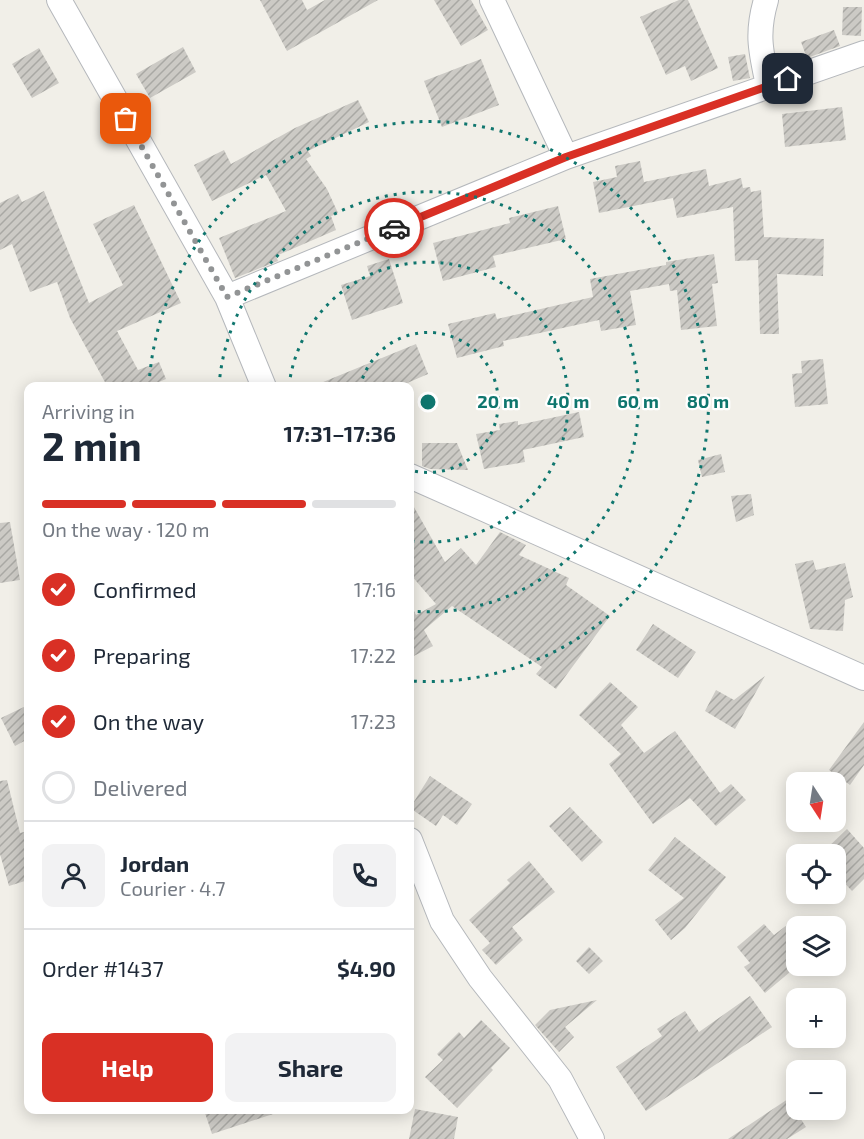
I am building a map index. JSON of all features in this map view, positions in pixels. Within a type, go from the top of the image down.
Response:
[{"type":"street","points":[[59,0],[227,297],[262,382]]},
{"type":"street","points":[[492,0],[566,157]]},
{"type":"street","points":[[766,0],[759,23],[758,40],[768,85]]},
{"type":"street","points":[[227,297],[566,157],[864,53]]},
{"type":"street","points":[[414,478],[864,678]]},
{"type":"street","points":[[414,850],[442,921],[480,978],[560,1079],[592,1139]]},
{"type":"building","points":[[260,0],[302,0],[307,10],[325,0],[378,0],[287,51]]},
{"type":"building","points":[[434,0],[471,0],[488,30],[461,46]]},
{"type":"building","points":[[679,0],[688,0],[718,68],[691,81],[685,66],[666,75],[640,17]]},
{"type":"building","points":[[843,7],[862,7],[861,36],[842,35]]},
{"type":"building","points":[[834,30],[840,46],[807,58],[801,42]]},
{"type":"building","points":[[183,47],[196,72],[150,98],[136,74]]},
{"type":"building","points":[[39,48],[59,83],[32,98],[12,64]]},
{"type":"building","points":[[745,54],[750,78],[733,81],[728,57]]},
{"type":"building","points":[[481,59],[499,105],[442,127],[424,81]]},
{"type":"building","points":[[358,100],[369,122],[308,151],[311,156],[306,159],[327,189],[338,213],[331,216],[336,230],[276,256],[278,261],[235,278],[219,238],[286,211],[266,175],[212,201],[194,165],[224,150],[231,164],[295,128]]},
{"type":"building","points":[[842,107],[846,140],[785,147],[782,114]]},
{"type":"building","points":[[640,161],[644,182],[706,169],[709,186],[741,178],[743,188],[750,187],[751,192],[761,190],[764,237],[824,239],[823,276],[777,274],[779,334],[760,334],[758,260],[735,261],[733,207],[677,218],[673,198],[599,213],[593,182],[617,177],[615,166]]},
{"type":"building","points":[[44,191],[89,303],[123,285],[93,224],[134,205],[181,303],[117,331],[138,370],[159,362],[166,379],[159,382],[105,382],[70,318],[57,282],[30,292],[12,244],[0,250],[0,203],[18,194],[22,202]]},
{"type":"building","points":[[558,206],[566,239],[493,256],[496,267],[443,281],[433,243],[510,223],[509,218]]},
{"type":"building","points":[[714,254],[718,283],[712,284],[717,326],[681,330],[677,290],[670,291],[669,284],[630,291],[636,325],[601,331],[599,320],[503,341],[504,346],[457,358],[448,324],[495,313],[497,319],[593,297],[590,279]]},
{"type":"building","points":[[389,259],[403,303],[352,320],[341,285],[370,276],[367,266]]},
{"type":"building","points":[[416,344],[428,374],[410,382],[323,382]]},
{"type":"building","points":[[823,359],[828,404],[795,407],[792,374],[802,373],[801,361]]},
{"type":"building","points":[[579,412],[584,437],[523,450],[525,462],[484,469],[476,434],[500,430],[499,424],[518,421],[518,425]]},
{"type":"building","points":[[422,443],[457,443],[468,470],[430,469],[422,466]]},
{"type":"building","points":[[721,454],[725,472],[702,477],[698,460]]},
{"type":"building","points":[[751,494],[754,515],[736,522],[731,496]]},
{"type":"building","points":[[414,507],[445,562],[461,548],[476,565],[500,532],[526,545],[519,555],[569,578],[566,585],[610,616],[556,689],[536,674],[542,667],[452,606],[424,630],[433,646],[414,656],[414,611],[416,615],[436,604],[414,579]]},
{"type":"building","points":[[10,522],[20,580],[0,583],[0,523]]},
{"type":"building","points":[[813,560],[816,570],[845,563],[853,597],[845,600],[843,631],[810,629],[795,564]]},
{"type":"building","points":[[653,624],[696,652],[678,678],[636,650]]},
{"type":"building","points":[[765,676],[735,729],[705,711],[716,690],[734,700]]},
{"type":"building","points":[[610,682],[638,707],[621,725],[644,753],[675,731],[720,793],[731,784],[746,800],[716,826],[690,798],[653,824],[609,764],[621,754],[579,715]]},
{"type":"building","points":[[24,707],[24,741],[15,746],[1,718]]},
{"type":"building","points":[[864,722],[864,765],[850,785],[846,782],[846,772],[829,770]]},
{"type":"building","points":[[430,776],[472,804],[457,825],[443,815],[436,826],[414,811],[414,802]]},
{"type":"building","points":[[7,780],[20,833],[24,832],[24,881],[9,886],[0,854],[0,781]]},
{"type":"building","points":[[570,807],[603,842],[582,862],[549,826]]},
{"type":"building","points":[[846,830],[864,848],[864,879],[852,891],[846,885],[846,844],[831,844]]},
{"type":"building","points":[[675,837],[726,877],[685,928],[671,940],[655,920],[684,898],[648,870]]},
{"type":"building","points":[[529,861],[555,892],[512,927],[523,940],[496,965],[482,950],[490,943],[469,920],[510,883],[507,880]]},
{"type":"building","points":[[764,924],[774,935],[786,926],[786,975],[765,993],[744,967],[750,963],[737,947]]},
{"type":"building","points":[[589,947],[603,961],[589,974],[576,961]]},
{"type":"building","points":[[750,996],[772,1027],[646,1111],[616,1067],[662,1036],[657,1029],[685,1011],[699,1032]]},
{"type":"building","points":[[597,1000],[565,1027],[574,1037],[559,1052],[535,1025],[550,1010]]},
{"type":"building","points":[[481,1020],[510,1048],[491,1068],[493,1070],[457,1108],[425,1077],[443,1060],[437,1054],[459,1032],[464,1038]]},
{"type":"building","points":[[786,1100],[786,1120],[802,1120],[806,1127],[787,1139],[728,1139]]},
{"type":"building","points":[[415,1109],[458,1117],[454,1139],[409,1139]]},
{"type":"building","points":[[205,1114],[273,1114],[212,1134]]},
{"type":"way so far","points":[[126,119],[227,297],[394,228]]},
{"type":"route","points":[[394,228],[566,157],[788,79]]}]
